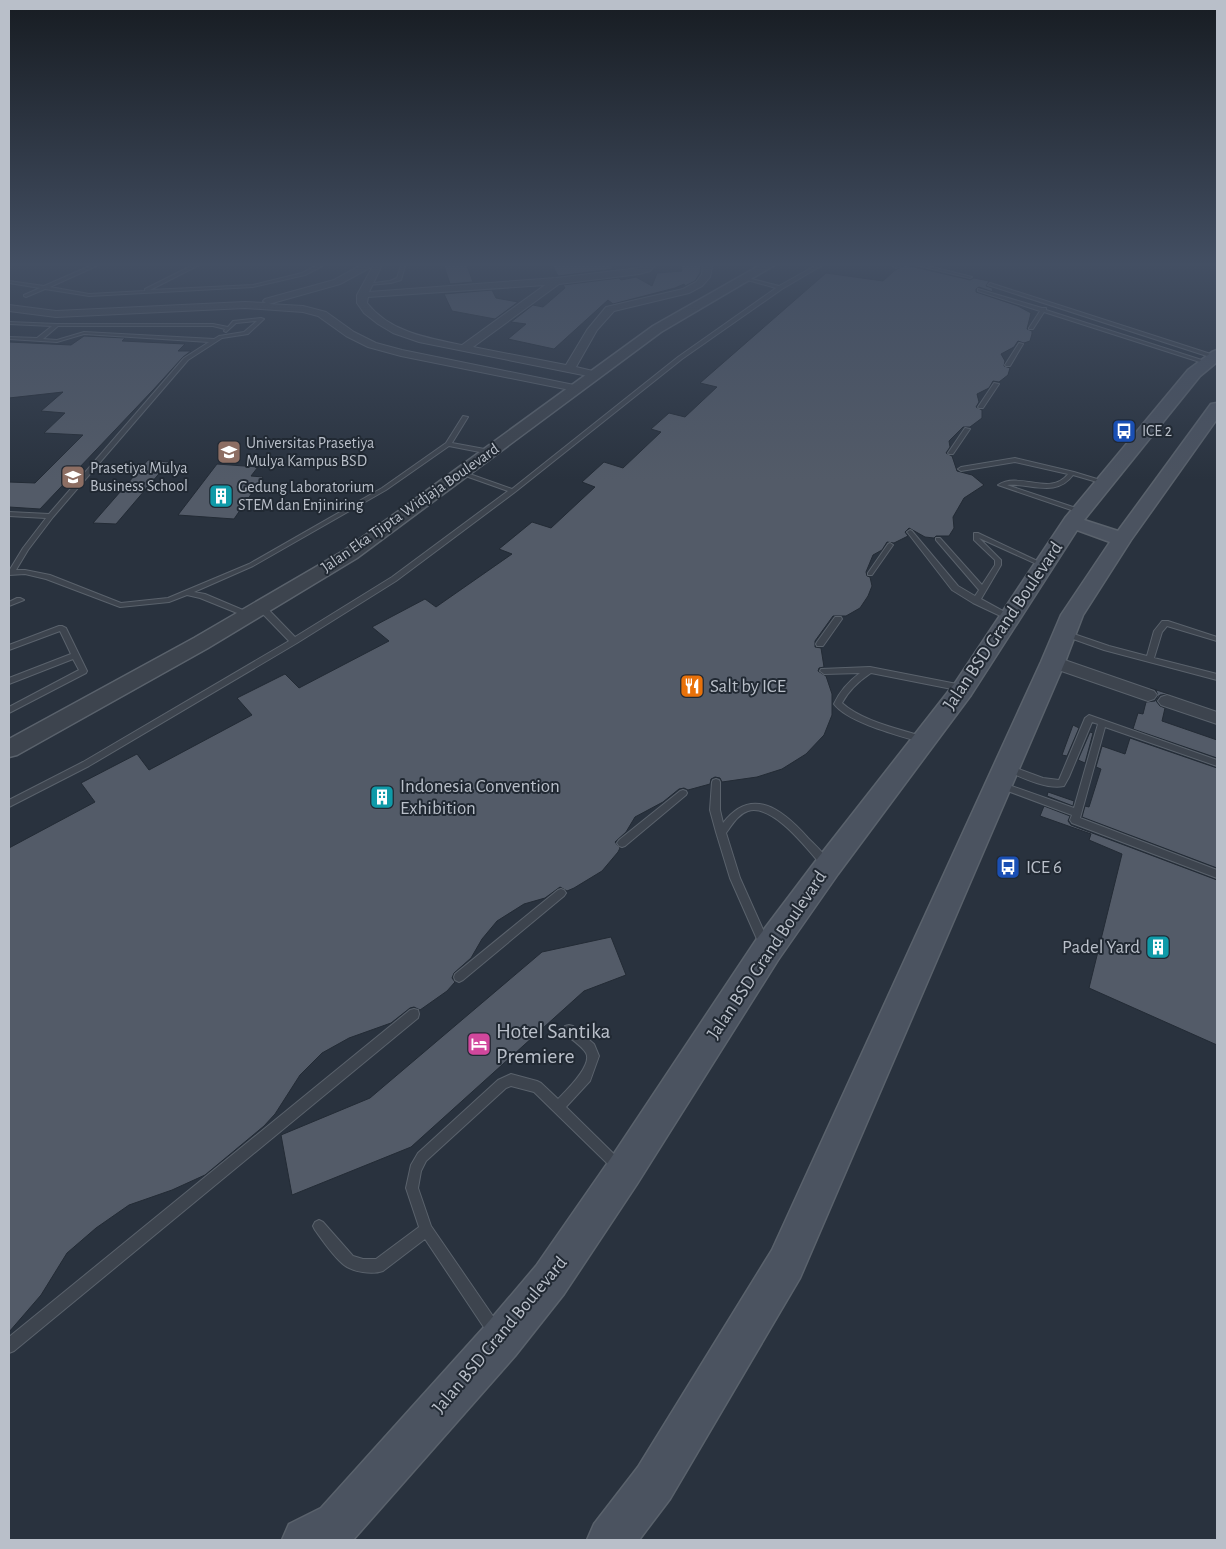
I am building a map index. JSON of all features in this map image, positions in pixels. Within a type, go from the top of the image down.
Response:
[{"type":"main road","name":"Jalan BSD Grand Boulevard","points":[[328,1535],[500,1341],[550,1280],[624,1171],[768,950],[828,866],[963,689],[1076,516],[1209,365]]},
{"type":"main road","points":[[610,1540],[654,1482],[786,1264],[1003,776],[1072,615],[1122,539],[1217,408]]},
{"type":"main road","points":[[1076,516],[1122,539]]},
{"type":"street","points":[[353,335],[372,345],[401,354],[575,388]]},
{"type":"street","points":[[410,335],[423,340],[593,374]]},
{"type":"street","points":[[464,348],[481,335]]},
{"type":"street","points":[[570,369],[588,335]]},
{"type":"street","name":"Jalan Eka Tjipta Widjaja Boulevard","points":[[9,749],[200,643],[351,554],[647,335]]},
{"type":"street","points":[[1053,662],[1148,695]]},
{"type":"street","points":[[1167,701],[1217,718]]},
{"type":"lane","points":[[38,340],[44,335]]},
{"type":"lane","points":[[9,338],[57,341],[76,335]]},
{"type":"lane","points":[[122,335],[218,339],[235,335]]},
{"type":"lane","points":[[10,573],[25,549],[51,516],[186,359],[221,335]]},
{"type":"lane","points":[[9,804],[86,764],[294,641],[394,579],[513,492],[680,358],[712,335]]},
{"type":"lane","points":[[1123,335],[1209,365]]},
{"type":"lane","points":[[1140,335],[1209,365]]},
{"type":"lane","points":[[1008,365],[1021,344]]},
{"type":"lane","points":[[981,406],[996,384]]},
{"type":"lane","points":[[10,573],[25,572],[48,577],[100,599],[120,605],[169,600],[260,560],[384,489],[448,444],[465,417]]},
{"type":"lane","points":[[951,453],[967,429]]},
{"type":"lane","points":[[448,444],[490,452]]},
{"type":"lane","points":[[961,470],[1010,460],[1104,482]]},
{"type":"lane","points":[[972,475],[997,462]]},
{"type":"lane","points":[[462,473],[513,492]]},
{"type":"lane","points":[[1072,473],[1063,483],[1056,486],[1012,483],[1001,485],[1076,516]]},
{"type":"lane","points":[[9,514],[51,516]]},
{"type":"lane","points":[[910,532],[954,588],[1009,618]]},
{"type":"lane","points":[[976,601],[998,565],[998,560],[976,539],[976,534],[1043,565]]},
{"type":"lane","points":[[938,538],[982,590]]},
{"type":"lane","points":[[870,574],[890,545]]},
{"type":"lane","points":[[187,593],[254,611],[294,641]]},
{"type":"lane","points":[[9,604],[20,600]]},
{"type":"lane","points":[[820,644],[838,619]]},
{"type":"lane","points":[[1150,658],[1158,631],[1165,624],[1217,639]]},
{"type":"lane","points":[[9,648],[62,628],[83,671],[9,710]]},
{"type":"lane","points":[[1065,634],[1107,648],[1217,677]]},
{"type":"lane","points":[[9,681],[76,655]]},
{"type":"lane","points":[[870,670],[857,678],[844,693],[838,704],[840,707],[857,716],[925,740]]},
{"type":"lane","points":[[824,671],[870,670],[963,689]]},
{"type":"lane","points":[[1003,776],[1061,784],[1089,718],[1217,763]]},
{"type":"lane","points":[[1102,723],[1075,820],[1217,874]]},
{"type":"lane","points":[[1003,776],[1077,813]]},
{"type":"lane","points":[[716,782],[715,810],[735,878],[768,950]]},
{"type":"lane","points":[[622,843],[683,793]]},
{"type":"lane","points":[[721,832],[734,815],[746,808],[756,806],[786,821],[828,866]]},
{"type":"lane","points":[[459,976],[561,893]]},
{"type":"lane","points":[[9,1346],[414,1014]]},
{"type":"lane","points":[[558,1107],[586,1077],[594,1056],[590,1048],[570,1030]]},
{"type":"lane","points":[[500,1341],[426,1230],[412,1188],[414,1169],[422,1157],[502,1084],[511,1080],[537,1087],[624,1171]]},
{"type":"lane","points":[[319,1226],[349,1261],[364,1266],[378,1266],[426,1230]]},
{"type":"building","points":[[512,335],[569,335],[554,349],[508,339]]},
{"type":"building","name":"Indonesia Convention Exhibition","points":[[755,335],[1032,335],[1030,341],[1024,343],[1018,341],[1014,347],[1001,354],[1005,361],[1004,366],[1010,368],[1008,375],[999,382],[993,381],[989,388],[977,394],[979,402],[976,407],[982,410],[982,418],[970,427],[963,427],[949,441],[950,447],[946,453],[952,456],[957,471],[972,475],[984,485],[964,498],[953,517],[954,528],[949,536],[925,537],[909,528],[905,532],[908,536],[894,543],[887,542],[882,550],[873,555],[866,572],[867,576],[870,577],[872,586],[860,608],[846,616],[833,616],[815,641],[815,647],[821,648],[824,667],[819,668],[818,671],[826,676],[832,694],[832,715],[824,735],[806,754],[782,769],[757,777],[722,782],[720,778],[715,777],[711,779],[710,784],[688,790],[684,788],[679,789],[663,802],[635,817],[626,832],[615,842],[620,848],[602,871],[567,891],[560,887],[545,898],[524,904],[497,921],[482,939],[471,958],[454,973],[452,978],[455,982],[447,991],[420,1010],[414,1007],[410,1008],[391,1023],[349,1038],[322,1053],[300,1075],[275,1114],[264,1126],[205,1175],[172,1190],[129,1205],[96,1228],[67,1253],[41,1295],[9,1332],[9,848],[95,802],[81,783],[137,754],[149,770],[252,715],[237,698],[285,674],[299,688],[389,641],[372,627],[425,599],[436,607],[512,554],[499,549],[532,522],[551,528],[595,487],[582,482],[604,462],[623,468],[661,432],[651,429],[669,413],[685,417],[717,387],[700,383]]},
{"type":"building","points":[[84,336],[125,338],[122,341],[185,344],[178,351],[191,351],[183,357],[40,509],[9,507],[9,482],[35,483],[83,435],[44,433],[65,413],[41,411],[63,392],[9,398],[9,342],[71,345]]},
{"type":"building","points":[[148,460],[169,462],[116,524],[93,523]]},
{"type":"building","name":"Gedung Laboratorium STEM dan Enjiniring","points":[[217,464],[258,467],[251,476],[263,477],[234,519],[178,515]]},
{"type":"building","points":[[1150,688],[1169,694],[1160,695],[1156,701],[1165,708],[1162,721],[1217,740],[1217,758],[1133,729],[1138,713],[1143,714],[1146,702],[1155,701],[1158,696],[1156,690]]},
{"type":"building","points":[[1073,725],[1079,728],[1067,756],[1062,755]]},
{"type":"building","points":[[1090,732],[1093,733],[1085,763],[1078,760]]},
{"type":"building","points":[[1130,738],[1217,768],[1217,868],[1082,817],[1085,806],[1089,807],[1101,769],[1096,767],[1102,746],[1125,754]]},
{"type":"building","points":[[1048,792],[1074,801],[1073,806],[1047,796]]},
{"type":"building","name":"Padel Yard","points":[[1044,806],[1070,816],[1068,821],[1071,825],[1217,880],[1217,1045],[1089,988],[1122,854],[1089,840],[1091,834],[1040,816]]},
{"type":"building","name":"Hotel Santika Premiere","points":[[611,937],[626,975],[584,991],[411,1147],[292,1195],[281,1135],[370,1098],[542,952]]},
{"type":"place","name":"ICE 2","points":[[1124,431]]},
{"type":"place","name":"Universitas Prasetiya Mulya Kampus BSD","points":[[229,452]]},
{"type":"place","name":"Prasetiya Mulya Business School","points":[[73,477]]},
{"type":"place","name":"Gedung Laboratorium STEM dan Enjiniring","points":[[221,496]]},
{"type":"place","name":"Salt by ICE","points":[[692,686]]},
{"type":"place","name":"Indonesia Convention Exhibition","points":[[382,797]]},
{"type":"place","name":"ICE 6","points":[[1008,867]]},
{"type":"place","name":"Padel Yard","points":[[1158,947]]},
{"type":"place","name":"Hotel Santika Premiere","points":[[479,1044]]}]
